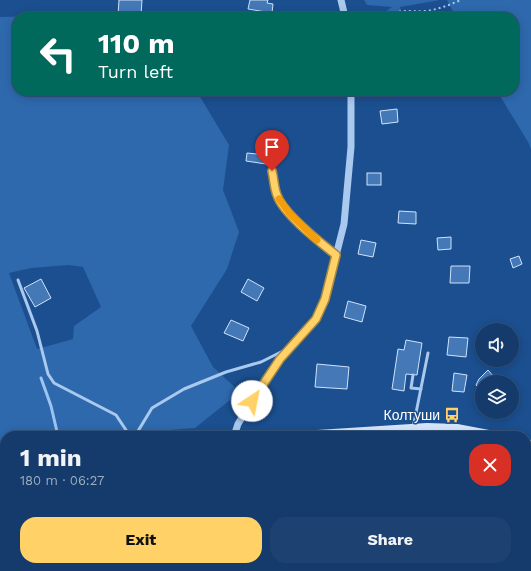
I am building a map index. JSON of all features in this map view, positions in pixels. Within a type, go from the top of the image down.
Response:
[{"type":"main road","points":[[365,431],[427,427],[457,428],[473,431]]},
{"type":"street","points":[[341,0],[344,12]]},
{"type":"street","points":[[236,431],[238,424],[252,401],[280,359],[316,319],[325,299],[344,224],[352,147],[351,96]]},
{"type":"lane","points":[[272,171],[277,196],[290,214],[311,235],[336,255]]},
{"type":"lane","points":[[18,280],[37,331],[48,374],[51,379],[54,383],[116,415],[127,431]]},
{"type":"lane","points":[[139,431],[152,408],[184,389],[226,372],[260,362],[290,348]]},
{"type":"lane","points":[[413,428],[428,353]]},
{"type":"lane","points":[[412,375],[411,388],[421,389]]},
{"type":"path","points":[[397,12],[407,10],[424,11],[441,8],[460,0]]},
{"type":"shaded area","points":[[364,0],[440,0],[400,7],[402,12],[385,12],[392,7],[367,5]]},
{"type":"shaded area","points":[[447,0],[531,0],[531,149],[500,96],[519,96],[519,12],[453,12]]},
{"type":"shaded area","points":[[0,17],[12,17],[12,96],[200,96],[229,145],[223,190],[239,232],[227,269],[191,326],[213,367],[240,392],[195,428],[158,431],[0,431]],"holes":[[[69,265],[83,267],[101,307],[74,326],[73,339],[37,349],[9,273],[31,268]]]},
{"type":"building","points":[[119,0],[142,0],[141,12],[118,12]]},
{"type":"building","points":[[250,0],[268,0],[267,3],[273,4],[272,12],[248,9]]},
{"type":"building","points":[[397,109],[398,122],[382,124],[380,111]]},
{"type":"building","points":[[247,153],[267,155],[266,164],[246,161]]},
{"type":"building","points":[[367,173],[381,173],[381,185],[367,185]]},
{"type":"building","points":[[399,211],[416,212],[416,224],[398,223]]},
{"type":"building","points":[[451,237],[451,249],[438,250],[437,238]]},
{"type":"building","points":[[361,240],[376,243],[373,257],[358,254]]},
{"type":"building","points":[[519,256],[522,264],[513,268],[510,259]]},
{"type":"building","points":[[451,266],[470,266],[469,283],[450,283]]},
{"type":"building","points":[[41,279],[51,298],[35,307],[24,288]]},
{"type":"building","points":[[248,279],[264,288],[257,301],[241,292]]},
{"type":"building","points":[[348,301],[366,306],[362,322],[344,317]]},
{"type":"building","points":[[231,320],[249,328],[243,341],[224,333]]},
{"type":"building","points":[[449,337],[468,338],[466,357],[447,355]]},
{"type":"building","points":[[406,340],[422,343],[417,375],[406,374],[404,391],[392,389],[398,349],[404,350]]},
{"type":"building","points":[[317,364],[349,367],[347,389],[315,387]]},
{"type":"building","points":[[488,370],[492,375],[483,375]]},
{"type":"building","points":[[454,373],[467,375],[464,392],[452,391]]},
{"type":"waterway","points":[[41,378],[51,406],[57,431]]},
{"type":"slow traffic","points":[[279,199],[290,214],[317,240]]},
{"type":"place","name":"Колтуши","points":[[452,415]]},
{"type":"route","points":[[252,401],[280,359],[316,319],[325,299],[336,255],[311,235],[290,214],[277,196],[272,171]]}]
